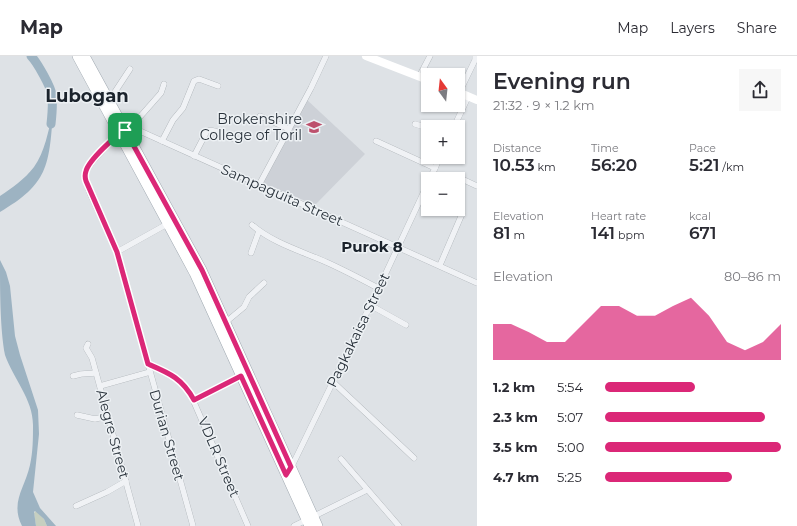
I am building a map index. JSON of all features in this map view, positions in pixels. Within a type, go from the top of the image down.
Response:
[{"type":"main road","points":[[77,56],[125,130]]},
{"type":"main road","points":[[85,56],[172,222],[194,273],[245,374],[310,521],[318,526]]},
{"type":"main road","points":[[172,222],[202,270],[226,322],[245,374]]},
{"type":"street","points":[[259,185],[326,56]]},
{"type":"street","points":[[366,56],[419,77],[430,56]]},
{"type":"street","points":[[465,79],[475,60],[475,56]]},
{"type":"street","points":[[109,101],[130,69]]},
{"type":"street","points":[[162,141],[173,120],[182,108],[194,81],[199,79],[218,86]]},
{"type":"street","name":"Durian Street","points":[[164,84],[161,93],[92,162],[86,171],[85,176],[89,191],[117,252],[193,526]]},
{"type":"street","points":[[465,96],[477,100]]},
{"type":"street","points":[[457,120],[468,97]]},
{"type":"street","points":[[260,116],[289,129]]},
{"type":"street","points":[[415,124],[421,126]]},
{"type":"street","name":"Sampaguita Street","points":[[125,130],[162,141],[477,283]]},
{"type":"street","points":[[194,156],[207,131],[213,130],[228,138],[234,138]]},
{"type":"street","points":[[376,141],[429,172]]},
{"type":"street","points":[[465,180],[477,186]]},
{"type":"street","name":"Pagkakaisa Street","points":[[289,471],[421,198]]},
{"type":"street","points":[[440,266],[461,216]]},
{"type":"street","points":[[117,252],[172,222]]},
{"type":"street","points":[[252,225],[259,231],[284,245],[340,269],[378,288]]},
{"type":"street","points":[[251,253],[259,231]]},
{"type":"street","points":[[226,322],[244,307],[249,297],[264,283]]},
{"type":"street","points":[[370,305],[406,325]]},
{"type":"street","name":"Alegre Street","points":[[88,344],[86,348],[92,358],[138,526]]},
{"type":"street","name":"VDLR Street","points":[[148,364],[178,379],[186,387],[194,400],[248,526]]},
{"type":"street","points":[[100,386],[150,372]]},
{"type":"street","points":[[73,376],[96,373]]},
{"type":"street","points":[[194,400],[245,374]]},
{"type":"street","points":[[333,382],[414,458]]},
{"type":"street","points":[[78,415],[94,419],[108,416]]},
{"type":"street","points":[[341,459],[366,490],[399,526]]},
{"type":"street","points":[[76,506],[107,492],[126,481]]},
{"type":"street","points":[[294,526],[310,521],[366,490]]},
{"type":"shaded area","name":"Brokenshire College of Toril","points":[[306,99],[365,154],[315,205],[263,183]]},
{"type":"green space","points":[[36,511],[44,519],[47,526],[36,526],[34,513]]},
{"type":"water","points":[[53,113],[50,147],[43,172],[28,192],[0,212],[0,196],[22,179],[38,161],[46,141]]},
{"type":"water","points":[[0,260],[6,272],[10,286],[15,336],[38,410],[39,434],[33,492],[40,508],[56,526],[47,526],[44,519],[35,511],[36,526],[22,526],[17,510],[31,460],[33,425],[30,406],[8,364],[3,345],[0,296]]},
{"type":"waterway","points":[[31,56],[37,64],[51,91],[51,124]]},
{"type":"place","name":"Brokenshire College of Toril","points":[[314,127]]},
{"type":"district","name":"Lubogan","points":[[87,96]]},
{"type":"district","name":"Purok 8","points":[[372,247]]},
{"type":"route","points":[[125,130],[195,256],[211,288],[291,467],[286,475],[241,376],[194,400],[190,392],[178,379],[148,364],[117,252],[89,191],[85,176],[88,167],[92,162],[114,138],[125,130]]}]
